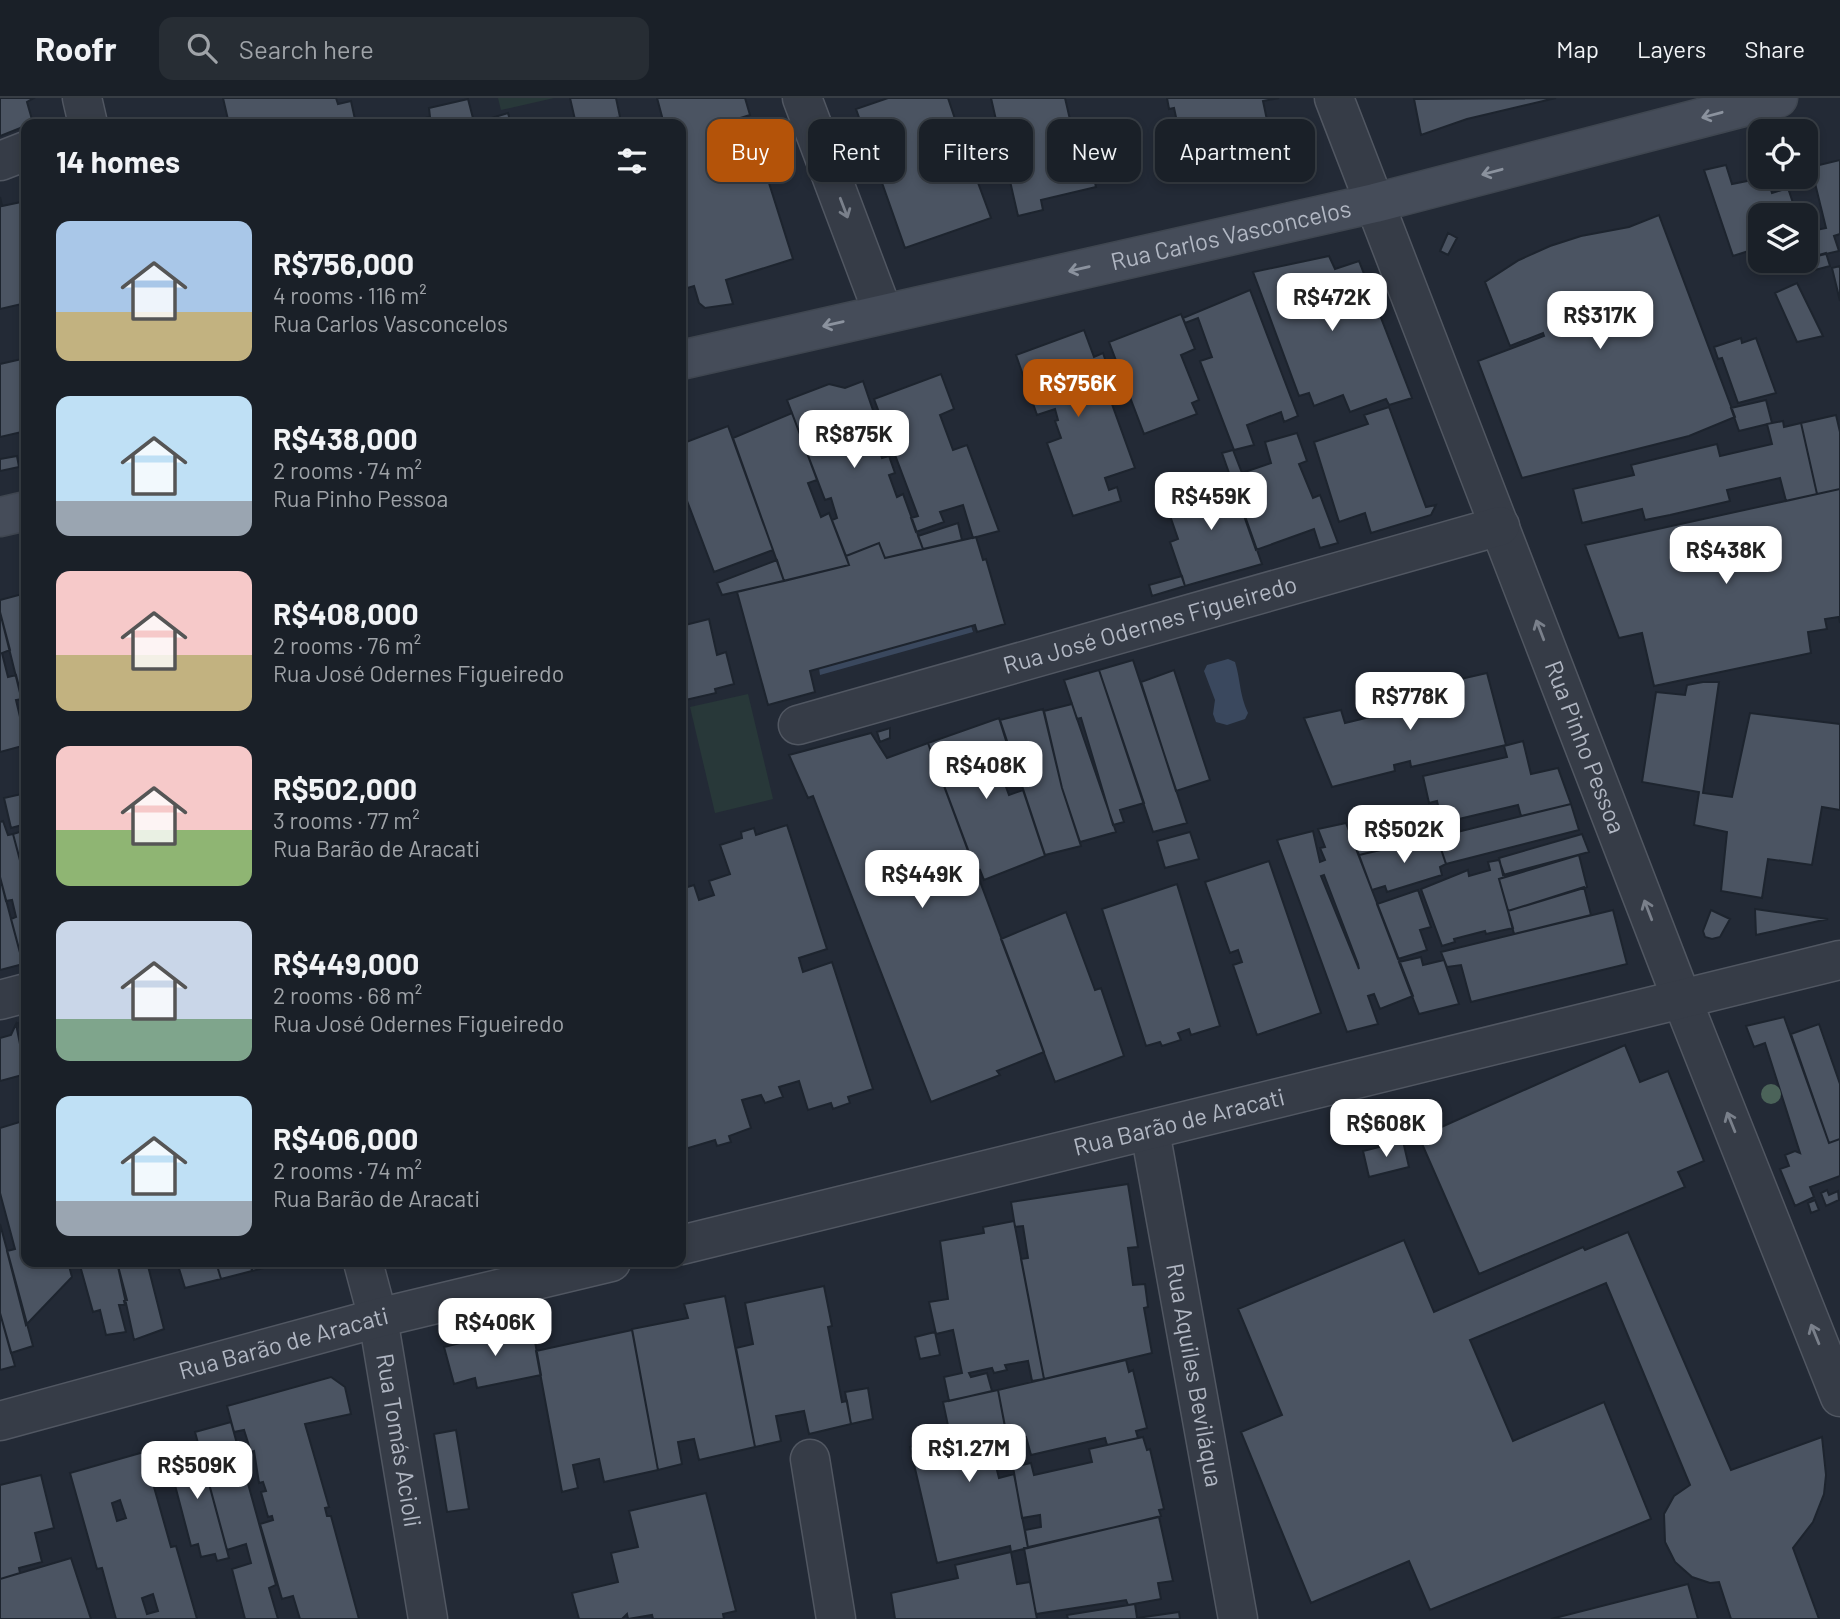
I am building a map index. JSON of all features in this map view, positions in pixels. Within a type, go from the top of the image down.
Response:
[{"type":"main road","name":"Rua Carlos Vasconcelos","points":[[686,358],[1375,202],[1778,98]]},
{"type":"main road","points":[[0,517],[21,512]]},
{"type":"street","points":[[82,98],[87,119]]},
{"type":"street","points":[[802,98],[883,313]]},
{"type":"street","name":"Rua Pinho Pessoa","points":[[1335,98],[1681,997],[1840,1397]]},
{"type":"street","points":[[0,161],[21,153]]},
{"type":"street","name":"Rua José Odernes Figueiredo","points":[[799,725],[1500,526]]},
{"type":"street","name":"Rua Barão de Aracati","points":[[686,1244],[1840,960]]},
{"type":"street","points":[[0,1000],[21,994]]},
{"type":"street","name":"Rua Aquiles Beviláqua","points":[[1150,1131],[1238,1619]]},
{"type":"street","name":"Rua Tomás Acioli","points":[[364,1267],[378,1318],[428,1619]]},
{"type":"street","name":"Rua Barão de Aracati","points":[[0,1420],[378,1318],[590,1267]]},
{"type":"street","points":[[810,1459],[836,1619]]},
{"type":"shaded area","points":[[498,98],[554,98],[501,110]]},
{"type":"shaded area","points":[[748,694],[773,799],[715,813],[690,707]]},
{"type":"water","points":[[971,626],[973,632],[820,675],[819,668]]},
{"type":"water","points":[[1228,659],[1235,662],[1248,713],[1245,719],[1227,725],[1216,722],[1213,714],[1215,700],[1204,671],[1207,665]]},
{"type":"building","points":[[0,98],[34,98],[27,102],[32,119],[21,119],[21,128],[0,136]]},
{"type":"building","points":[[223,98],[336,98],[338,104],[351,101],[355,119],[228,119]]},
{"type":"building","points":[[570,98],[616,98],[620,117],[575,119]]},
{"type":"building","points":[[657,98],[745,98],[750,115],[737,119],[707,119],[707,182],[769,182],[793,259],[726,280],[733,304],[705,308],[699,303],[694,286],[686,288],[686,119],[663,119]]},
{"type":"building","points":[[888,98],[948,98],[955,119],[919,119],[919,182],[978,182],[991,218],[905,248],[882,182],[905,182],[905,119],[860,119],[856,109]]},
{"type":"building","points":[[991,98],[1065,98],[1070,119],[1047,119],[1047,182],[1095,182],[1096,187],[1041,200],[1043,210],[1018,216],[1010,182],[1033,182],[1033,119],[996,119]]},
{"type":"building","points":[[1167,98],[1279,98],[1263,101],[1267,119],[1176,119],[1174,108],[1169,109]]},
{"type":"building","points":[[1556,98],[1467,119],[1421,135],[1414,99]]},
{"type":"building","points":[[468,99],[473,119],[420,119],[430,117],[429,108]]},
{"type":"building","points":[[508,113],[510,119],[488,119]]},
{"type":"building","points":[[1840,160],[1840,234],[1834,236],[1839,251],[1818,256],[1818,230],[1826,228],[1816,189],[1818,165]]},
{"type":"building","points":[[1726,165],[1732,184],[1748,181],[1748,189],[1771,189],[1772,193],[1788,189],[1793,203],[1748,203],[1748,251],[1733,256],[1704,170]]},
{"type":"building","points":[[0,197],[2,206],[21,202],[21,304],[0,309]]},
{"type":"building","points":[[1659,215],[1735,417],[1689,436],[1522,478],[1478,361],[1544,336],[1543,333],[1510,346],[1485,282],[1519,260],[1550,246],[1581,236],[1629,227]]},
{"type":"building","points":[[1448,233],[1457,238],[1448,255],[1440,251]]},
{"type":"building","points":[[1826,253],[1830,266],[1818,269],[1818,255]]},
{"type":"building","points":[[1329,256],[1335,269],[1359,261],[1412,398],[1389,405],[1386,399],[1350,412],[1343,395],[1314,406],[1309,393],[1299,396],[1253,272]]},
{"type":"building","points":[[1840,266],[1840,301],[1832,268]]},
{"type":"building","points":[[1797,283],[1823,336],[1797,342],[1775,293]]},
{"type":"building","points":[[1250,290],[1298,416],[1284,422],[1281,412],[1247,425],[1254,445],[1234,450],[1200,361],[1212,357],[1198,318],[1185,323],[1183,318]]},
{"type":"building","points":[[1181,314],[1195,349],[1181,355],[1199,400],[1192,403],[1197,414],[1144,434],[1109,342]]},
{"type":"building","points":[[1084,330],[1094,357],[1103,353],[1112,380],[1104,382],[1135,468],[1105,478],[1109,490],[1117,487],[1121,501],[1073,516],[1047,443],[1061,438],[1055,421],[1058,420],[1055,409],[1037,415],[1016,355]]},
{"type":"building","points":[[1741,338],[1742,343],[1756,338],[1776,393],[1738,403],[1722,358],[1718,359],[1714,347]]},
{"type":"building","points":[[21,359],[21,432],[0,437],[0,364]]},
{"type":"building","points":[[941,374],[954,409],[940,415],[953,450],[967,445],[999,531],[973,538],[963,505],[940,512],[944,522],[916,532],[911,518],[918,516],[874,399]]},
{"type":"building","points":[[863,381],[878,425],[871,427],[882,458],[889,456],[895,473],[889,475],[897,497],[903,494],[923,549],[885,558],[879,543],[846,556],[832,520],[837,518],[831,498],[825,500],[787,400],[829,384],[845,388]]},
{"type":"building","points":[[1766,400],[1772,423],[1739,431],[1731,408]]},
{"type":"building","points":[[1389,407],[1426,507],[1436,505],[1431,515],[1371,533],[1365,513],[1339,522],[1314,442],[1368,424],[1364,415]]},
{"type":"building","points":[[792,413],[817,480],[808,483],[821,517],[829,513],[849,565],[784,581],[733,438]]},
{"type":"building","points":[[1836,415],[1840,432],[1840,489],[1817,494],[1801,423]]},
{"type":"building","points":[[1783,421],[1784,427],[1801,423],[1817,494],[1786,501],[1780,478],[1727,490],[1730,501],[1670,515],[1645,520],[1642,509],[1582,523],[1573,489],[1634,475],[1631,465],[1717,444],[1720,456],[1772,444],[1767,424]]},
{"type":"building","points":[[728,426],[773,550],[714,572],[686,498],[686,442]]},
{"type":"building","points":[[1297,433],[1307,461],[1299,464],[1313,498],[1320,495],[1338,543],[1320,548],[1314,529],[1256,550],[1222,453],[1233,450],[1242,473],[1271,463],[1265,442]]},
{"type":"building","points":[[17,456],[19,467],[0,471],[0,459]]},
{"type":"building","points":[[1230,474],[1262,564],[1185,586],[1170,542],[1178,539],[1166,504],[1183,498],[1181,491]]},
{"type":"building","points":[[1840,489],[1840,623],[1839,617],[1825,619],[1827,629],[1808,632],[1811,653],[1654,686],[1642,633],[1619,638],[1585,545]]},
{"type":"building","points":[[958,523],[962,540],[923,549],[918,536]]},
{"type":"building","points":[[976,537],[983,560],[986,559],[1005,624],[977,632],[975,625],[810,671],[815,692],[768,705],[737,592],[849,565],[846,556],[879,543],[885,558]]},
{"type":"building","points":[[777,560],[784,581],[722,595],[717,583]]},
{"type":"building","points":[[1182,576],[1185,586],[1152,596],[1149,585]]},
{"type":"building","points":[[21,594],[21,697],[0,612],[0,600]]},
{"type":"building","points":[[0,612],[10,650],[2,653],[8,677],[16,675],[21,695],[21,699],[16,700],[21,721],[21,746],[0,752]]},
{"type":"building","points":[[709,619],[717,655],[726,652],[734,684],[715,689],[716,693],[686,700],[686,625]]},
{"type":"building","points":[[1133,660],[1187,823],[1153,832],[1099,670]]},
{"type":"building","points":[[1099,670],[1144,803],[1120,810],[1124,822],[1113,825],[1081,718],[1077,719],[1064,680]]},
{"type":"building","points":[[1174,670],[1210,780],[1176,791],[1141,682]]},
{"type":"building","points":[[1487,673],[1506,745],[1411,767],[1410,761],[1394,765],[1395,771],[1332,787],[1304,718],[1341,710],[1345,723],[1415,706],[1412,690]]},
{"type":"building","points":[[1719,682],[1703,793],[1732,797],[1750,713],[1840,724],[1840,810],[1822,807],[1812,865],[1768,859],[1762,898],[1721,891],[1727,832],[1694,825],[1699,792],[1642,782],[1656,692],[1685,695],[1687,685]]},
{"type":"building","points":[[1072,704],[1116,832],[1080,842],[1062,788],[1044,711]]},
{"type":"building","points":[[1043,709],[1062,788],[1081,846],[1045,855],[1000,720]]},
{"type":"building","points":[[999,718],[1008,747],[993,752],[1009,795],[1023,790],[1045,856],[984,880],[980,870],[976,872],[928,743]]},
{"type":"building","points":[[890,728],[890,738],[880,742],[877,732]]},
{"type":"building","points":[[871,733],[887,758],[928,743],[1044,1052],[997,1071],[1000,1075],[931,1102],[813,796],[808,798],[789,755]]},
{"type":"building","points":[[1523,741],[1531,774],[1558,768],[1571,804],[1521,816],[1518,805],[1442,823],[1437,801],[1429,803],[1423,776],[1507,757],[1504,746]]},
{"type":"building","points":[[21,794],[21,825],[11,828],[4,798]]},
{"type":"building","points":[[1571,804],[1579,830],[1446,864],[1437,837]]},
{"type":"building","points":[[1417,819],[1422,840],[1359,855],[1351,835]]},
{"type":"building","points":[[3,821],[8,835],[13,834],[21,864],[21,956],[11,919],[16,917],[12,900],[6,901],[0,877],[0,822]]},
{"type":"building","points":[[1346,823],[1413,996],[1380,1009],[1374,994],[1368,996],[1378,1024],[1347,1032],[1277,840],[1313,831],[1320,862],[1325,860],[1320,848],[1325,847],[1318,829]],"holes":[[[1324,875],[1359,969],[1321,876]]]},
{"type":"building","points":[[787,825],[827,949],[799,958],[803,972],[832,962],[873,1089],[848,1097],[850,1103],[833,1109],[831,1103],[808,1110],[799,1081],[779,1087],[783,1097],[765,1103],[761,1095],[742,1100],[751,1128],[729,1136],[731,1142],[717,1146],[715,1140],[686,1149],[686,887],[694,885],[699,900],[714,895],[709,881],[730,874],[720,845],[742,838],[741,832],[754,828],[756,835]]},
{"type":"building","points":[[21,832],[21,864],[13,834]]},
{"type":"building","points":[[1190,832],[1199,859],[1165,868],[1157,841]]},
{"type":"building","points":[[1582,834],[1589,852],[1503,875],[1499,858]]},
{"type":"building","points":[[1437,837],[1446,864],[1440,867],[1442,875],[1387,892],[1385,886],[1372,890],[1359,855]]},
{"type":"building","points":[[1579,855],[1587,887],[1508,911],[1499,879]]},
{"type":"building","points":[[1499,860],[1505,877],[1499,879],[1513,928],[1486,934],[1485,931],[1454,939],[1455,942],[1442,946],[1421,889],[1468,870],[1469,876],[1490,870],[1488,862]]},
{"type":"building","points":[[1269,861],[1321,1013],[1257,1035],[1233,965],[1242,962],[1238,950],[1230,953],[1205,882]]},
{"type":"building","points":[[0,877],[21,965],[0,970]]},
{"type":"building","points":[[1177,884],[1220,1026],[1191,1035],[1189,1029],[1178,1033],[1181,1040],[1162,1046],[1160,1042],[1146,1046],[1102,909]]},
{"type":"building","points":[[1584,887],[1591,915],[1514,934],[1508,911]]},
{"type":"building","points":[[1418,890],[1431,927],[1420,930],[1427,950],[1398,959],[1377,904]]},
{"type":"building","points":[[1755,909],[1776,912],[1828,919],[1756,935]]},
{"type":"building","points":[[1613,910],[1627,964],[1471,1002],[1461,965],[1447,967],[1441,952]]},
{"type":"building","points":[[1711,910],[1730,919],[1720,937],[1712,939],[1705,937],[1703,931]]},
{"type":"building","points":[[1066,912],[1095,990],[1101,988],[1124,1056],[1055,1082],[1001,939]]},
{"type":"building","points":[[1421,957],[1423,965],[1444,960],[1459,1004],[1419,1014],[1399,962]]},
{"type":"building","points":[[1784,1017],[1829,1143],[1840,1139],[1840,1176],[1810,1187],[1814,1197],[1795,1206],[1780,1169],[1789,1166],[1785,1155],[1795,1151],[1800,1153],[1765,1043],[1754,1047],[1746,1026]]},
{"type":"building","points":[[16,1024],[21,1049],[21,1075],[0,1081],[0,1038],[11,1035]]},
{"type":"building","points":[[1819,1024],[1840,1084],[1840,1139],[1829,1143],[1791,1034]]},
{"type":"building","points":[[1625,1045],[1640,1082],[1668,1071],[1704,1161],[1678,1172],[1685,1187],[1479,1274],[1419,1137]]},
{"type":"building","points":[[21,1122],[21,1267],[69,1267],[72,1277],[26,1325],[7,1251],[15,1249],[0,1193],[0,1128]]},
{"type":"building","points":[[1403,1141],[1409,1167],[1369,1177],[1363,1151]]},
{"type":"building","points":[[1128,1184],[1138,1247],[1128,1248],[1133,1285],[1145,1284],[1148,1307],[1144,1308],[1152,1353],[1044,1379],[1021,1259],[1028,1258],[1023,1226],[1015,1227],[1011,1202]]},
{"type":"building","points":[[1827,1190],[1829,1195],[1838,1191],[1839,1200],[1826,1206],[1821,1193]]},
{"type":"building","points":[[1815,1200],[1819,1210],[1811,1213],[1808,1203]]},
{"type":"building","points":[[1014,1221],[1044,1379],[1032,1381],[1028,1361],[1005,1365],[1007,1370],[994,1373],[992,1368],[969,1373],[971,1377],[987,1373],[992,1391],[949,1401],[944,1377],[962,1373],[953,1330],[936,1334],[929,1302],[948,1299],[940,1241],[984,1233],[983,1227]]},
{"type":"building","points":[[0,1224],[33,1346],[11,1353],[0,1313]]},
{"type":"building","points":[[1628,1232],[1731,1470],[1822,1437],[1826,1475],[1824,1494],[1813,1522],[1793,1548],[1819,1619],[1731,1619],[1719,1582],[1710,1583],[1692,1577],[1675,1562],[1665,1542],[1664,1514],[1674,1496],[1690,1485],[1606,1283],[1470,1340],[1513,1441],[1604,1402],[1651,1519],[1430,1610],[1409,1561],[1311,1603],[1241,1432],[1282,1415],[1238,1309],[1404,1240],[1434,1312],[1583,1247],[1585,1250]]},
{"type":"building","points":[[80,1267],[118,1267],[127,1300],[124,1301],[125,1305],[119,1305],[126,1332],[106,1335],[100,1310],[93,1312]]},
{"type":"building","points":[[118,1267],[148,1267],[164,1329],[134,1340]]},
{"type":"building","points":[[179,1267],[217,1267],[221,1279],[185,1288]]},
{"type":"building","points":[[217,1267],[251,1267],[252,1271],[221,1279]]},
{"type":"building","points":[[252,1267],[268,1267],[252,1271]]},
{"type":"building","points":[[824,1286],[832,1326],[828,1327],[842,1402],[847,1401],[851,1424],[809,1434],[804,1411],[776,1416],[781,1441],[755,1447],[736,1348],[753,1344],[745,1303]]},
{"type":"building","points":[[725,1296],[755,1447],[699,1460],[694,1439],[678,1442],[682,1464],[658,1470],[632,1329],[688,1318],[684,1304]]},
{"type":"building","points":[[0,1313],[15,1366],[0,1370]]},
{"type":"building","points":[[532,1325],[541,1375],[477,1388],[475,1378],[454,1384],[444,1347]]},
{"type":"building","points":[[632,1330],[658,1470],[604,1482],[599,1459],[573,1465],[578,1488],[562,1492],[536,1351]]},
{"type":"building","points":[[935,1332],[940,1355],[920,1359],[915,1337]]},
{"type":"building","points":[[1126,1360],[1129,1372],[1133,1370],[1147,1428],[1136,1431],[1138,1438],[1107,1445],[1105,1438],[1031,1455],[1026,1437],[1008,1442],[998,1390]]},
{"type":"building","points":[[331,1377],[345,1387],[351,1414],[305,1424],[329,1507],[325,1508],[327,1516],[331,1516],[359,1619],[300,1619],[293,1596],[282,1599],[260,1524],[273,1520],[272,1516],[268,1517],[261,1492],[266,1491],[263,1482],[259,1483],[254,1451],[251,1452],[244,1430],[234,1432],[227,1406]]},
{"type":"building","points":[[868,1388],[873,1419],[851,1424],[845,1392]]},
{"type":"building","points":[[998,1390],[1005,1427],[987,1431],[999,1478],[1014,1474],[1028,1548],[1011,1552],[1010,1546],[937,1563],[910,1447],[978,1431],[977,1428],[950,1435],[943,1402]]},
{"type":"building","points":[[231,1422],[276,1585],[269,1588],[278,1619],[245,1619],[232,1569],[251,1563],[246,1544],[227,1550],[195,1432]]},
{"type":"building","points":[[456,1430],[469,1509],[447,1512],[434,1434]]},
{"type":"building","points":[[1143,1437],[1147,1450],[1150,1449],[1164,1509],[1159,1510],[1161,1516],[1028,1548],[1025,1530],[1041,1527],[1040,1515],[1022,1518],[1013,1467],[1031,1463],[1034,1475],[1092,1462],[1089,1449]]},
{"type":"building","points":[[198,1443],[229,1558],[217,1561],[215,1554],[201,1557],[198,1544],[191,1546],[166,1451]]},
{"type":"building","points":[[154,1446],[155,1451],[159,1450],[163,1469],[150,1473],[171,1547],[176,1546],[197,1619],[116,1619],[102,1568],[97,1569],[70,1473],[144,1452],[144,1449]],"holes":[[[120,1500],[126,1518],[117,1521],[112,1503]],[[153,1594],[158,1611],[147,1614],[142,1598]]]},
{"type":"building","points":[[41,1475],[54,1528],[35,1533],[42,1562],[19,1568],[20,1573],[0,1579],[0,1485]]},
{"type":"building","points":[[706,1493],[736,1611],[723,1614],[724,1619],[653,1619],[652,1615],[628,1619],[627,1614],[622,1619],[579,1619],[572,1593],[618,1582],[611,1553],[638,1547],[629,1511]]},
{"type":"building","points":[[1159,1517],[1173,1581],[1158,1583],[1161,1599],[1128,1605],[1126,1600],[1036,1614],[1024,1548]]},
{"type":"building","points":[[1011,1552],[1017,1584],[1030,1582],[1037,1619],[895,1619],[891,1593],[958,1578],[955,1565]]},
{"type":"building","points":[[71,1558],[91,1619],[0,1619],[0,1579]]},
{"type":"building","points":[[1688,1584],[1698,1619],[1551,1619]]},
{"type":"building","points":[[1135,1604],[1137,1618],[1179,1612],[1180,1619],[1068,1619],[1067,1615]]}]
